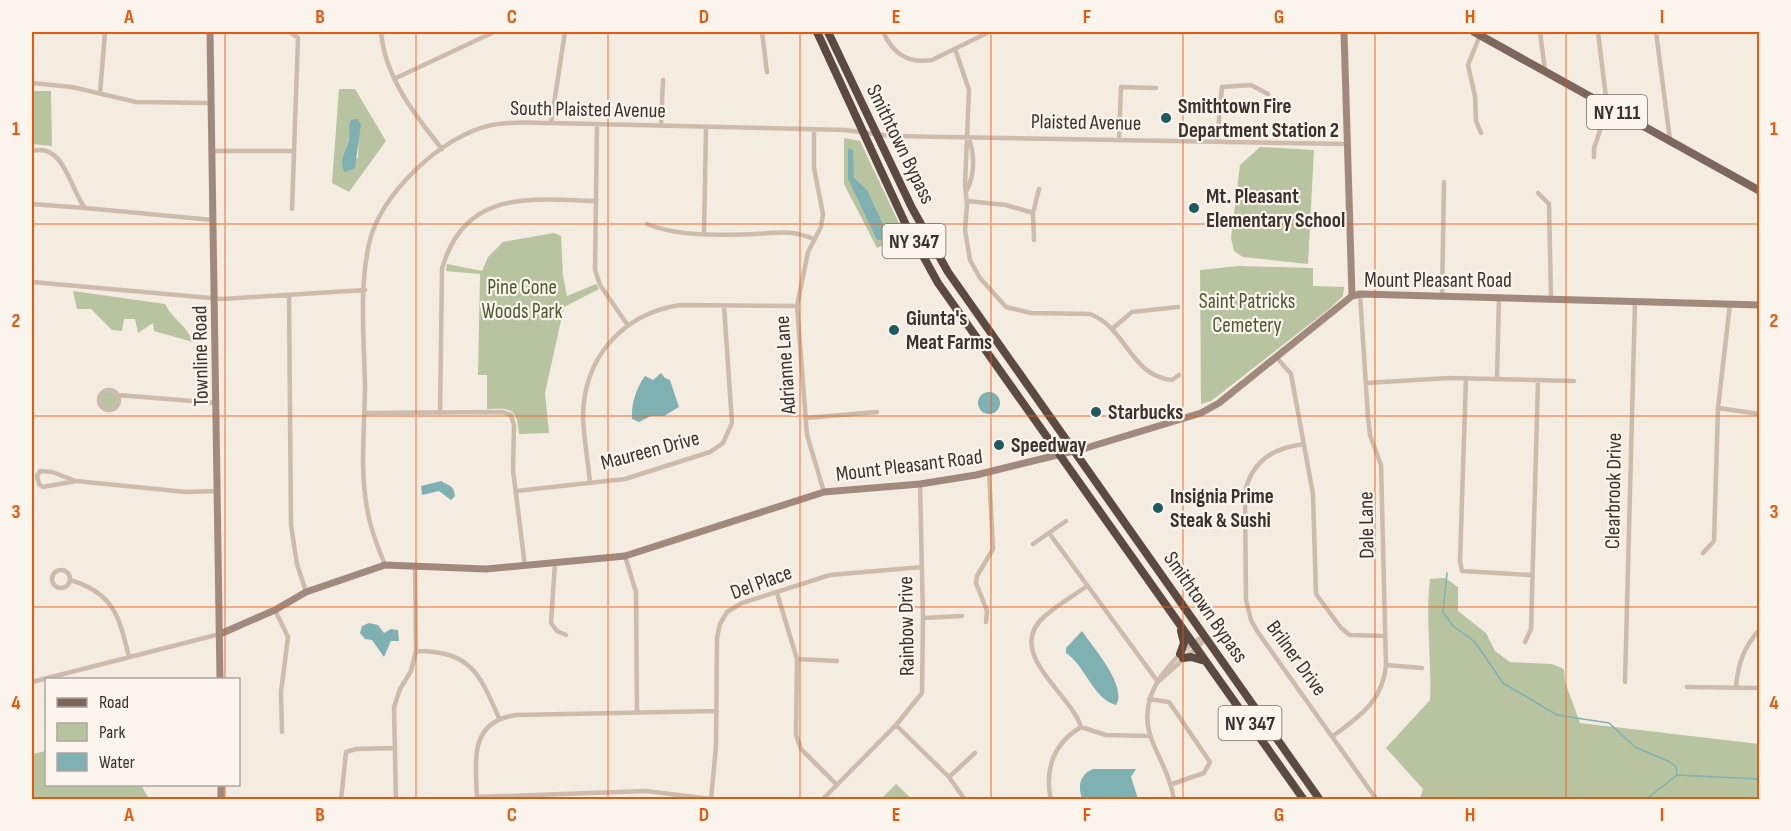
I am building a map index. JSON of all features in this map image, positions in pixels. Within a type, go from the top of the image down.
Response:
[{"type":"highway","name":"Smithtown Bypass","points":[[817,32],[861,132],[906,225],[938,283],[1304,800]]},
{"type":"highway","name":"Smithtown Bypass","points":[[828,32],[876,134],[943,264],[1320,800]]},
{"type":"highway","points":[[1176,619],[1184,641],[1181,656],[1206,661]]},
{"type":"main road","name":"NY 111","points":[[1479,34],[1545,73],[1760,191]]},
{"type":"street","points":[[100,93],[105,32]]},
{"type":"street","name":"Townline Road","points":[[210,32],[220,678]]},
{"type":"street","points":[[290,32],[298,38]]},
{"type":"street","points":[[292,209],[298,38],[303,32]]},
{"type":"street","points":[[381,32],[384,51],[394,79],[442,149]]},
{"type":"street","points":[[394,79],[494,32]]},
{"type":"street","points":[[551,123],[565,32]]},
{"type":"street","points":[[762,32],[767,72]]},
{"type":"street","points":[[883,32],[890,47],[904,58],[913,60],[932,60],[955,49],[974,35],[989,32]]},
{"type":"street","points":[[1344,32],[1347,144],[1356,295]]},
{"type":"street","points":[[1540,32],[1545,73]]},
{"type":"street","points":[[1594,157],[1594,148],[1608,107],[1598,32]]},
{"type":"street","points":[[1656,32],[1670,140]]},
{"type":"street","points":[[1479,34],[1468,65],[1475,96],[1476,121],[1481,133]]},
{"type":"street","points":[[955,49],[969,90],[965,230],[970,260],[998,301],[1006,307],[1031,314],[1090,314],[1101,318],[1112,328],[1141,368],[1161,379],[1172,380],[1179,375]]},
{"type":"street","points":[[662,126],[663,80]]},
{"type":"street","points":[[32,83],[100,93],[152,104],[211,103]]},
{"type":"street","points":[[1217,141],[1222,87],[1231,84],[1251,85],[1268,94]]},
{"type":"street","points":[[1119,139],[1121,87],[1156,88]]},
{"type":"street","name":"South Plaisted Avenue","points":[[385,565],[372,532],[366,503],[364,290],[369,243],[382,211],[398,187],[442,149],[491,125],[551,123],[861,132]]},
{"type":"street","points":[[597,126],[597,279],[627,324]]},
{"type":"street","points":[[704,233],[706,129]]},
{"type":"street","name":"Adrianne Lane","points":[[814,130],[814,168],[824,214],[808,252],[797,306],[807,435],[824,492]]},
{"type":"street","name":"Plaisted Avenue","points":[[861,132],[968,137],[1347,144]]},
{"type":"street","points":[[966,190],[972,176],[973,148],[968,137]]},
{"type":"street","points":[[32,151],[42,149],[55,155],[85,208]]},
{"type":"street","points":[[212,151],[294,151]]},
{"type":"street","points":[[966,159],[972,159]]},
{"type":"street","points":[[1442,295],[1444,182]]},
{"type":"street","points":[[1034,240],[1033,213],[1040,189]]},
{"type":"street","points":[[1538,193],[1549,204],[1551,298]]},
{"type":"street","points":[[440,413],[442,269],[447,250],[457,234],[490,207],[505,202],[524,199],[596,201]]},
{"type":"street","points":[[967,201],[1006,205],[1033,213]]},
{"type":"street","points":[[32,204],[213,220]]},
{"type":"street","points":[[647,224],[660,230],[704,233],[795,231],[814,239]]},
{"type":"street","points":[[32,282],[215,299],[364,290]]},
{"type":"street","name":"Mount Pleasant Road","points":[[220,634],[275,610],[306,592],[385,565],[486,569],[626,556],[824,492],[920,484],[989,472],[1073,451],[1206,411],[1356,295],[1442,295],[1760,305]]},
{"type":"street","name":"Dale Lane","points":[[1333,736],[1364,714],[1376,700],[1385,676],[1386,665],[1382,481],[1377,451],[1370,435],[1356,295]]},
{"type":"street","points":[[289,296],[291,525],[297,564],[306,592]]},
{"type":"street","points":[[1497,378],[1499,297]]},
{"type":"street","name":"Clearbrook Drive","points":[[1625,682],[1635,302]]},
{"type":"street","points":[[1703,553],[1714,542],[1718,408],[1730,304]]},
{"type":"street","points":[[590,483],[583,417],[590,375],[611,339],[627,324],[662,308],[680,305],[797,306]]},
{"type":"street","name":"Maureen Drive","points":[[516,491],[626,479],[710,452],[723,443],[732,423],[724,306]]},
{"type":"street","points":[[1112,328],[1132,312],[1179,306]]},
{"type":"street","points":[[1277,358],[1291,374],[1313,494],[1316,594],[1341,628],[1350,635],[1385,636]]},
{"type":"street","points":[[1466,378],[1460,561],[1462,571],[1532,575]]},
{"type":"street","points":[[1366,383],[1466,378],[1574,381]]},
{"type":"street","points":[[1525,642],[1531,629],[1538,381]]},
{"type":"street","points":[[118,395],[119,401],[116,408],[107,410],[101,406],[99,400],[104,392],[113,391],[118,395],[217,403]]},
{"type":"street","points":[[1718,408],[1760,414]]},
{"type":"street","points":[[365,413],[502,412],[511,415],[514,425],[513,470],[525,566]]},
{"type":"street","points":[[806,417],[877,412]]},
{"type":"street","name":"Brilner Drive","points":[[1304,444],[1272,452],[1257,464],[1248,480],[1245,492],[1246,600],[1251,620],[1257,631],[1377,800]]},
{"type":"street","points":[[76,481],[43,487],[39,484],[37,476],[40,471],[46,470],[76,481],[177,492],[218,490]]},
{"type":"street","points":[[986,622],[987,610],[976,583],[977,576],[993,549],[989,472]]},
{"type":"street","name":"Rainbow Drive","points":[[822,800],[896,725],[922,693],[920,484]]},
{"type":"street","points":[[1033,544],[1066,521]]},
{"type":"street","points":[[1049,533],[1158,682]]},
{"type":"street","points":[[626,556],[636,592],[637,712]]},
{"type":"street","points":[[555,563],[551,623],[557,631],[566,635]]},
{"type":"street","points":[[396,800],[394,707],[411,671],[416,651],[416,565]]},
{"type":"street","name":"Del Place","points":[[711,799],[720,624],[727,612],[742,603],[846,572],[922,567]]},
{"type":"street","points":[[61,570],[69,574],[70,580],[65,587],[58,588],[52,579],[56,571],[61,570]]},
{"type":"street","points":[[70,580],[89,587],[108,600],[120,623],[129,657]]},
{"type":"street","points":[[1087,586],[1038,623],[1031,648],[1038,667],[1071,706],[1081,727],[1106,735],[1150,736]]},
{"type":"street","points":[[777,593],[797,659],[796,735],[801,749],[837,785]]},
{"type":"street","points":[[275,610],[288,637],[281,692],[282,732]]},
{"type":"street","points":[[923,618],[962,616]]},
{"type":"street","points":[[1736,687],[1740,659],[1747,643],[1760,629]]},
{"type":"street","points":[[48,678],[220,634]]},
{"type":"street","points":[[1174,800],[1172,784],[1150,736],[1150,691],[1181,656],[1205,637]]},
{"type":"street","points":[[416,651],[435,651],[465,661],[477,671],[499,717]]},
{"type":"street","points":[[797,659],[837,661]]},
{"type":"street","points":[[1386,665],[1422,668]]},
{"type":"street","points":[[1687,687],[1760,688]]},
{"type":"street","points":[[1149,699],[1169,702],[1209,762],[1204,773],[1172,784]]},
{"type":"street","points":[[711,799],[646,791],[477,798],[476,753],[479,739],[488,726],[499,717],[717,711]]},
{"type":"street","points":[[896,725],[949,777],[965,800]]},
{"type":"street","points":[[1051,800],[1049,770],[1053,756],[1060,743],[1081,727]]},
{"type":"street","points":[[341,800],[346,752],[357,749],[394,748]]},
{"type":"street","points":[[949,777],[975,753]]},
{"type":"green space","points":[[339,89],[355,89],[386,141],[349,192],[332,183]],"holes":[[[359,130],[358,158],[342,164],[349,138]]]},
{"type":"green space","points":[[32,91],[51,91],[52,146],[32,144]]},
{"type":"green space","points":[[844,138],[860,141],[905,236],[877,248],[844,184]]},
{"type":"green space","points":[[1260,147],[1314,150],[1308,264],[1243,257],[1234,251],[1231,238],[1240,165]]},
{"type":"green space","name":"Pine Cone Woods Park","points":[[554,233],[561,236],[563,276],[567,296],[596,284],[599,289],[564,307],[545,393],[549,433],[519,434],[517,419],[512,411],[487,409],[487,375],[478,375],[480,274],[446,271],[447,264],[482,271],[488,257],[503,242]]},
{"type":"green space","name":"Saint Patricks Cemetery","points":[[1239,266],[1313,268],[1313,286],[1344,287],[1343,296],[1211,401],[1201,404],[1200,270]]},
{"type":"green space","points":[[73,291],[165,304],[193,342],[154,331],[153,323],[138,333],[135,319],[124,319],[122,331],[112,330],[91,309],[77,309]]},
{"type":"green space","points":[[110,391],[116,394],[119,400],[116,406],[110,409],[104,406],[101,400],[104,394]]},
{"type":"green space","points":[[1445,578],[1458,587],[1458,611],[1486,633],[1495,651],[1510,662],[1552,664],[1564,669],[1565,682],[1580,723],[1759,744],[1759,799],[1420,799],[1423,789],[1386,748],[1430,700],[1428,609],[1430,579]]},
{"type":"green space","points":[[45,751],[45,786],[142,786],[149,799],[32,799],[32,754]]},
{"type":"green space","points":[[896,784],[912,799],[881,799]]},
{"type":"water","points":[[357,119],[361,124],[355,168],[345,172],[342,161],[349,139],[349,127],[351,120]]},
{"type":"water","points":[[848,148],[853,150],[854,178],[867,190],[888,235],[884,240],[877,240],[848,179]]},
{"type":"water","points":[[661,373],[670,380],[679,407],[664,416],[651,416],[639,422],[632,419],[635,397],[645,376],[653,380]]},
{"type":"water","points":[[989,392],[997,395],[1000,403],[997,411],[989,414],[981,411],[978,403],[981,395]]},
{"type":"water","points":[[441,481],[454,490],[455,496],[451,500],[439,491],[422,495],[421,486]]},
{"type":"water","points":[[369,623],[378,625],[384,633],[391,629],[398,630],[399,641],[391,641],[384,657],[372,640],[365,639],[360,633],[362,626]]},
{"type":"water","points":[[1082,631],[1108,667],[1117,688],[1116,705],[1101,696],[1079,665],[1066,653],[1066,648]]},
{"type":"water","points":[[1093,769],[1136,769],[1131,777],[1138,799],[1082,799],[1080,790],[1082,778]]},
{"type":"waterway","points":[[1447,573],[1443,612],[1453,626],[1475,642],[1503,683],[1557,715],[1609,723],[1635,747],[1670,762],[1676,767],[1677,775]]},
{"type":"waterway","points":[[1645,800],[1677,775],[1760,779]]},
{"type":"place","name":"Smithtown Fire Department Station 2","points":[[1166,118]]},
{"type":"place","name":"Mt. Pleasant Elementary School","points":[[1194,208]]},
{"type":"place","name":"Giunta's Meat Farms","points":[[894,330]]},
{"type":"place","name":"Starbucks","points":[[1096,412]]},
{"type":"place","name":"Speedway","points":[[999,445]]},
{"type":"place","name":"Insignia Prime Steak & Sushi","points":[[1158,508]]}]
